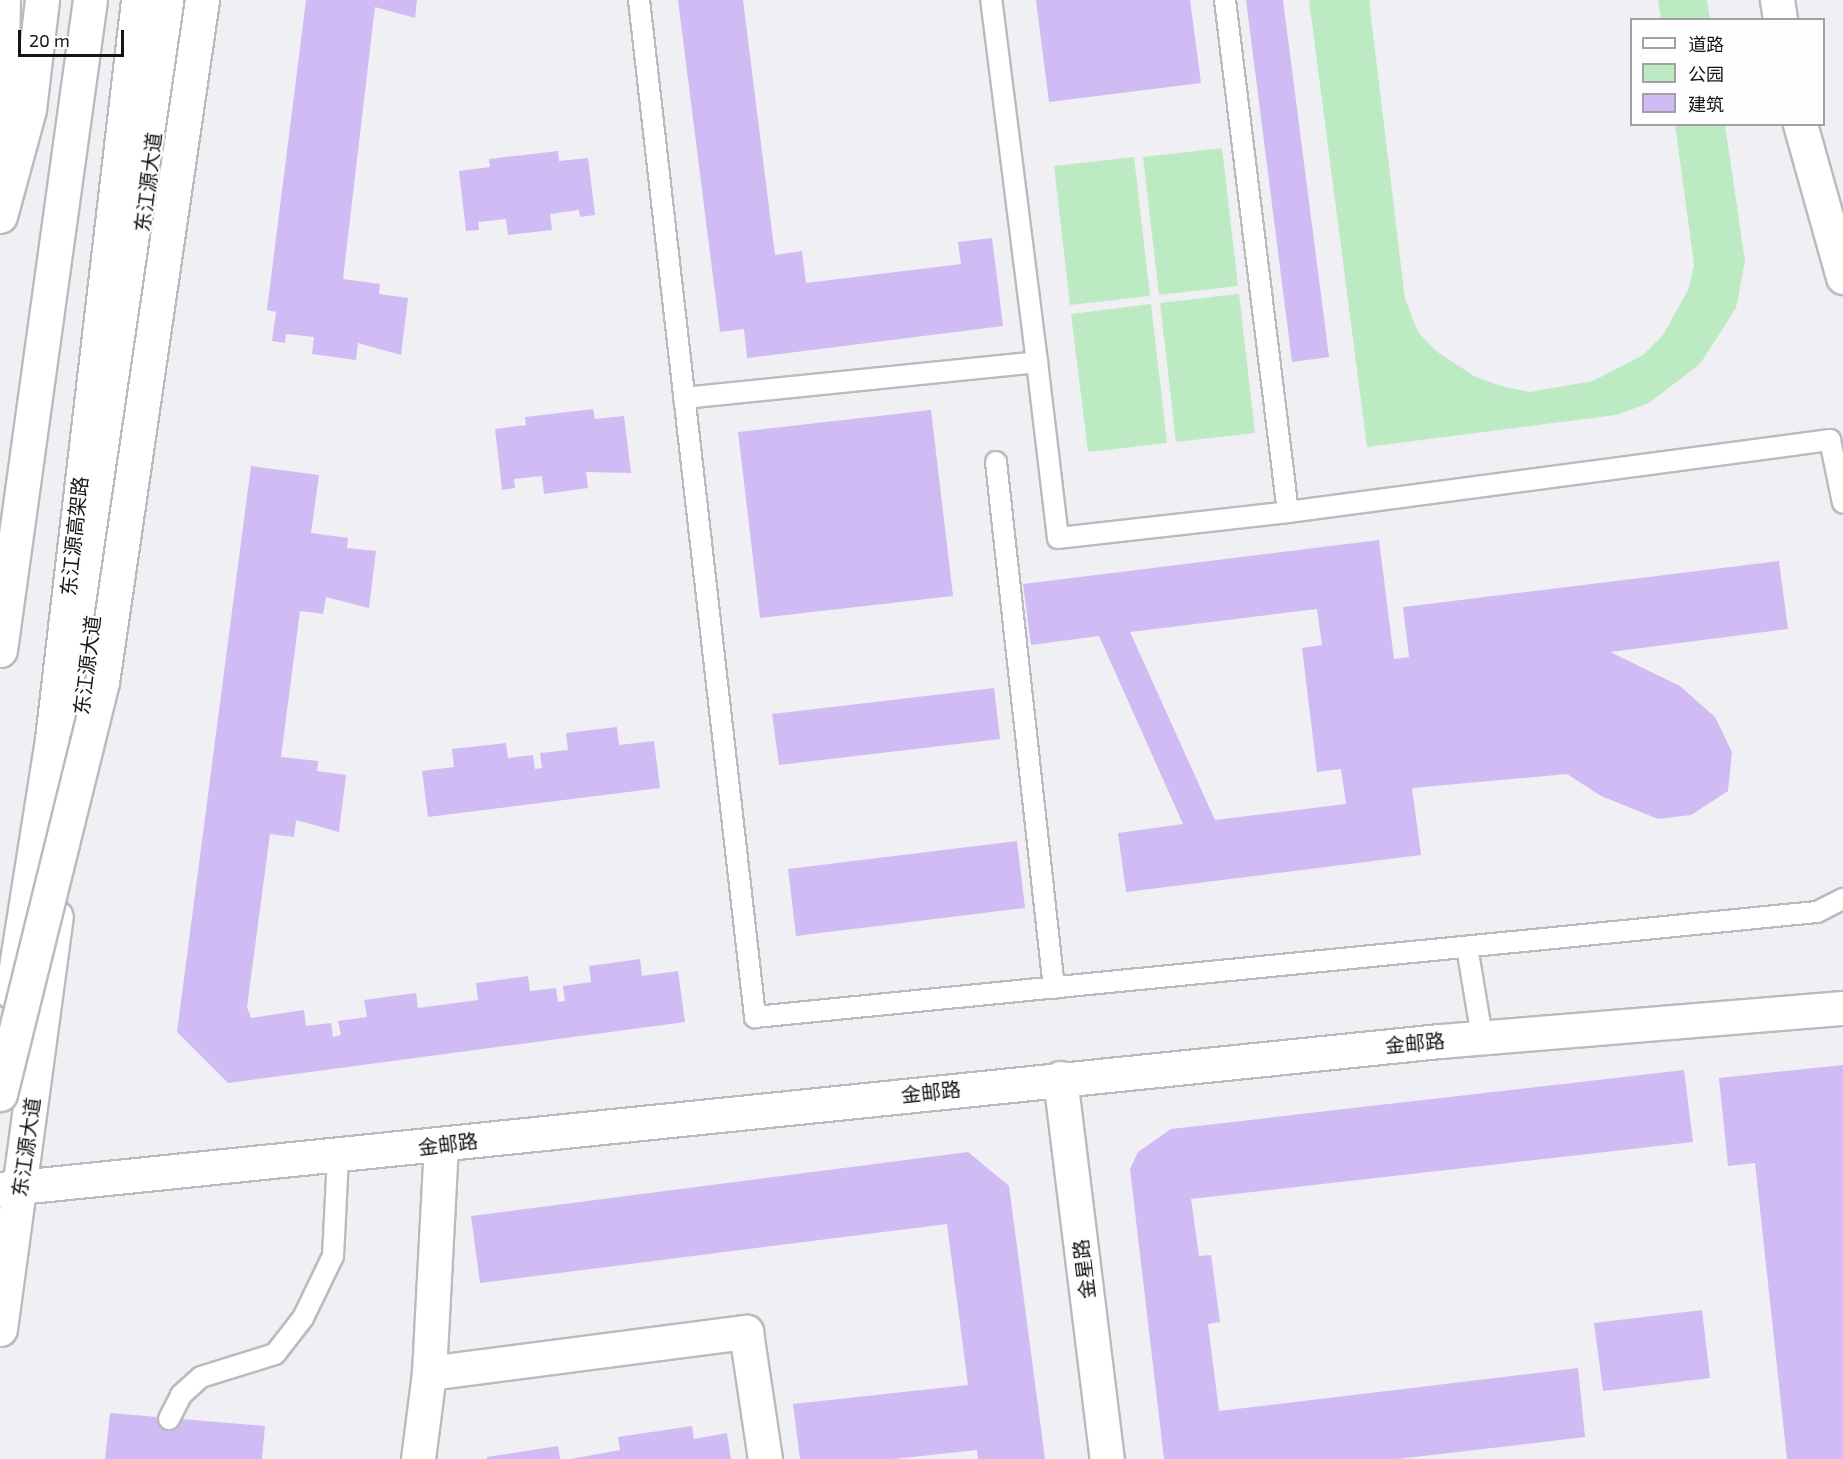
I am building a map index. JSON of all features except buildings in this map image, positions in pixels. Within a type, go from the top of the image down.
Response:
[{"type":"main road","points":[[0,155],[3,0]]},
{"type":"main road","points":[[0,216],[29,109],[42,0]]},
{"type":"main road","points":[[0,650],[90,0]]},
{"type":"main road","name":"东江源高架路","points":[[0,1070],[52,739],[138,0]]},
{"type":"main road","name":"东江源大道","points":[[0,1329],[10,1188],[169,0]]},
{"type":"main road","points":[[0,1094],[102,682],[202,0]]},
{"type":"main road","points":[[1777,0],[1780,18]]},
{"type":"main road","points":[[1801,126],[1843,277]]},
{"type":"main road","name":"金邮路","points":[[10,1188],[338,1158],[441,1144],[1060,1078],[1482,1037],[1843,1008]]},
{"type":"main road","name":"金星路","points":[[1060,1078],[1107,1459]]},
{"type":"main road","points":[[418,1459],[429,1373],[441,1144]]},
{"type":"main road","points":[[429,1373],[746,1332],[765,1459]]},
{"type":"lane","points":[[639,0],[755,1017],[1817,912],[1843,899]]},
{"type":"lane","points":[[991,0],[1058,538],[1288,512],[1830,440],[1843,503]]},
{"type":"lane","points":[[1224,0],[1288,512]]},
{"type":"lane","points":[[684,398],[1037,362]]},
{"type":"lane","points":[[996,462],[1054,988]]},
{"type":"lane","points":[[1467,947],[1482,1037]]},
{"type":"lane","points":[[169,1419],[181,1395],[201,1377],[275,1354],[303,1318],[333,1256],[338,1158]]},
{"type":"green space","points":[[1309,0],[1369,0],[1405,299],[1418,332],[1436,351],[1474,376],[1501,386],[1530,392],[1593,381],[1643,355],[1663,335],[1689,288],[1694,264],[1675,126],[1725,126],[1745,261],[1736,308],[1700,364],[1649,403],[1616,415],[1367,447]]},
{"type":"green space","points":[[1658,0],[1707,0],[1710,18],[1661,18]]},
{"type":"green space","points":[[1222,148],[1238,286],[1159,295],[1143,157]]},
{"type":"green space","points":[[1134,157],[1150,296],[1070,305],[1054,166]]},
{"type":"green space","points":[[1239,294],[1255,433],[1176,442],[1160,303]]},
{"type":"green space","points":[[1151,304],[1167,443],[1088,452],[1071,314]]}]
